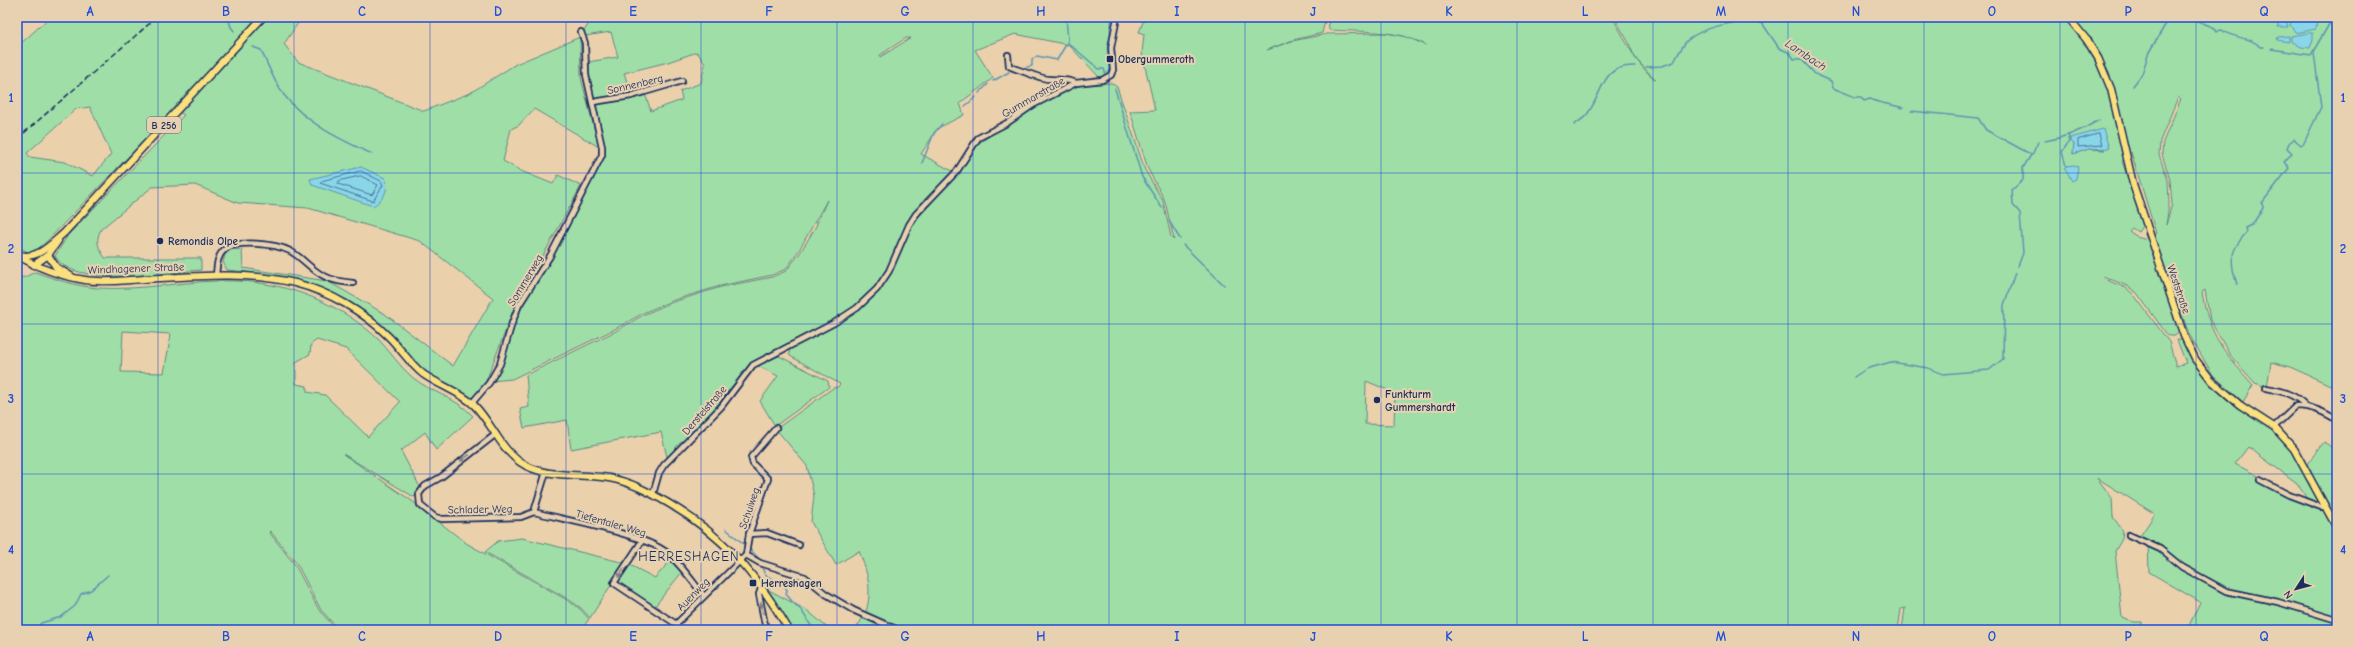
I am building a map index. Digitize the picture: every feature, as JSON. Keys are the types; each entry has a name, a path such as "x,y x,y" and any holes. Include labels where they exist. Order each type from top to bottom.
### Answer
{"main road":[{"name":"B 256","path":"34,265 48,255 64,233 263,17"},
{"name":"Weststraße","path":"2068,17 2090,45 2111,88 2133,184 2184,336 2195,359 2224,392 2274,427 2294,449 2337,528"},
{"name":"B 256","path":"34,265 43,251 64,233"},
{"name":"B 256","path":"17,254 27,257 43,251"},
{"name":"B 256","path":"17,254 34,265"},
{"path":"48,255 56,267 76,278"},
{"name":"Windhagener Straße","path":"34,265 59,275 105,281 216,275 279,280 298,284 335,299 352,308 381,330 423,374 458,392 472,404 507,450 522,464 546,472 613,478 653,494 697,520 740,561 763,587 789,630"}],"street":[{"name":"Gummarstraße","path":"978,138 1007,123 1033,105 1076,83 1102,80 1111,75 1113,70 1111,48 1117,17"},
{"path":"581,32 586,43 586,75 593,102"},
{"path":"1008,55 1007,61 1013,69 1035,74 1046,79 1072,81 1076,83"},
{"name":"Sonnenberg","path":"593,102 631,96 682,81"},
{"name":"Sommerweg","path":"472,404 489,383 500,364 512,322 519,305 550,256 577,200 598,166 602,147 593,102"},
{"name":"Derstelstraße","path":"653,494 659,473 664,465 721,407 753,365 845,317 876,289 889,270 909,225 916,214 957,171 978,138"},
{"path":"216,275 218,260 224,250 234,245 257,244 276,246 290,251 324,276 337,282 353,283"},
{"path":"2266,388 2284,392 2300,400 2306,406"},
{"path":"2274,427 2296,406 2306,406 2321,411 2337,420"},
{"name":"Schulweg","path":"746,555 749,534 768,479 753,464 751,457 776,428"},
{"name":"Schlader Weg","path":"496,434 441,477 425,486 419,494 420,505 435,517 442,519 521,517 534,512"},
{"path":"534,512 546,472"},
{"path":"2260,480 2289,495 2321,507 2325,506"},
{"name":"Tiefentaler Weg","path":"534,512 642,540 659,547 672,557 704,596"},
{"path":"749,534 767,533 799,545"},
{"path":"2129,535 2160,549 2182,567 2226,591 2278,602 2337,620"},
{"path":"642,540 614,583 676,624 680,630"},
{"path":"740,561 746,555 760,562 804,577 826,594 853,610 898,630"},
{"name":"Auenweg","path":"676,624 740,561"},
{"path":"763,587 759,594 766,630"}],"green space":[{"path":"50,17 302,17 284,44 298,62 424,111 470,93 516,64 580,37 581,78 599,147 534,109 519,125 511,129 503,161 521,171 553,184 558,175 581,186 514,309 486,381 472,399 422,369 389,333 371,318 352,306 333,296 293,281 272,276 227,270 223,262 225,255 231,249 242,250 243,268 327,281 385,314 453,366 493,298 420,241 308,208 238,203 195,185 152,187 101,229 98,237 98,244 105,258 201,258 201,270 122,276 80,272 65,266 55,256 68,235 184,115 174,109 46,242 34,252 29,253 17,246 17,47","holes":["90,107 111,154 93,176 65,162 30,157 27,153 76,109"]},
{"path":"593,17 1114,17 1109,49 1111,69 1107,75 1100,78 1069,45 1015,34 975,50 993,78 960,103 964,115 938,128 921,154 954,172 908,224 885,274 856,306 833,321 751,363 696,431 667,457 661,432 571,449 567,420 524,428 520,409 529,407 526,375 616,331 645,314 673,302 721,287 772,277 786,271 800,253 815,228 827,200 798,252 786,269 772,275 720,286 674,300 645,312 615,329 512,379 491,381 516,315 552,256 578,201 597,172 605,150 596,104 645,94 651,111 682,100 680,91 701,83 705,64 697,52 668,62 624,73 631,93 594,100 588,74 588,62 618,57 611,32 585,36 584,31","holes":["906,38 911,38 880,57 880,55"]},
{"path":"1145,17 1326,17 1322,33 1293,40 1267,50 1292,41 1327,34 1385,33 1329,30 1328,17 1612,17 1634,55 1628,41 1614,17 2027,17 2030,19 2032,17 2337,17 2337,388 2290,367 2271,362 2267,387 2255,383 2230,355 2210,320 2205,290 2202,292 2205,307 2209,320 2219,343 2253,385 2243,402 2213,375 2189,334 2180,309 2173,311 2179,332 2175,336 2168,336 2137,293 2127,286 2103,276 2102,278 2126,288 2134,295 2169,342 2176,366 2186,363 2177,340 2183,340 2193,359 2211,385 2235,406 2272,429 2294,455 2321,505 2309,502 2297,483 2248,447 2235,464 2260,477 2258,480 2292,498 2324,511 2337,534 2337,618 2226,590 2182,566 2163,548 2138,539 2155,514 2097,478 2112,498 2113,517 2123,531 2122,539 2115,551 2122,617 2133,622 2142,622 2142,630 1902,630 1905,608 1901,609 1898,630 900,630 865,615 869,598 869,590 865,567 859,551 836,565 811,522 814,496 807,466 776,429 833,388 838,387 840,384 790,356 789,350 857,311 880,289 892,271 910,227 955,176 976,145 1034,107 1075,86 1111,83 1117,87 1145,170 1163,201 1171,237 1174,240 1165,201 1148,169 1130,111 1155,110 1142,53 1144,34 1139,32","holes":["1638,61 1656,80 1642,66","2178,97 2181,99 2163,142 2162,154 2170,180 2172,204 2166,225 2169,204 2168,180 2159,155 2160,141","2068,139 2105,150 2089,149 2073,154 2074,144","2131,152 2156,233 2148,239 2136,236 2129,231 2132,228 2138,232 2143,225 2122,161","1366,381 1395,393 1394,425 1365,424"]},
{"path":"35,272 81,286 97,288 132,288 220,281 257,283 295,291 348,315 378,339 412,377 466,409 473,416 436,450 425,432 401,451 421,489 414,497 343,454 412,501 466,543 567,600 580,609 589,619 581,630 339,630 321,610 297,564 270,531 269,532 295,565 319,610 337,630 17,630 17,278 25,277","holes":["123,331 171,334 164,373 121,372","317,340 346,349 400,402 368,437 325,395 307,392 307,386 296,384 296,362 310,354 311,344"]},
{"path":"779,356 828,381 829,387 775,426 760,401 778,376 756,365"},
{"path":"2324,442 2337,451 2337,524 2307,464"},
{"path":"522,538 625,563 590,618 581,608 568,599 485,552 498,541"},
{"path":"2148,543 2181,568 2225,592 2278,602 2337,622 2337,630 2187,630 2200,602 2149,572"},
{"path":"671,560 682,572 655,606 617,583 628,564 655,578"},
{"path":"767,589 808,611 830,630 793,630"},
{"path":"864,616 896,630 855,630"}],"water":[{"path":"2296,17 2317,17 2316,29 2296,33 2290,25 2292,20"},
{"path":"2286,20 2288,27 2278,27 2278,22"},
{"path":"2313,33 2313,40 2310,48 2301,47 2291,41 2291,36"},
{"path":"2289,36 2289,42 2277,40 2278,37"},
{"path":"2103,129 2109,148 2089,149 2073,154 2074,144 2067,139"},
{"path":"2074,165 2078,167 2076,179 2072,181 2064,168 2066,166"},
{"path":"361,167 385,178 387,186 385,194 380,201 373,206 312,185 310,179"}],"waterway":[{"path":"228,17 234,31"},
{"path":"1027,67 1032,66 1032,60 1037,56 1057,60 1068,41 1066,17"},
{"name":"Lambach","path":"2133,86 2142,74 2149,52 2170,17"},
{"name":"Lambach","path":"2188,17 2215,28 2217,31 2222,30 2231,35 2252,41 2260,47 2264,47"},
{"name":"Lambach","path":"2271,49 2311,55 2331,21 2336,17"},
{"name":"Lambach","path":"1646,67 1662,66 1674,62 1685,43 1700,32 1710,28 1733,23 1762,23 1779,48 1790,53 1794,59 1801,59 1815,74 1831,81 1833,88 1855,97 1861,97 1864,101 1870,99 1903,108"},
{"path":"1068,43 1099,69 1104,69 1106,75"},
{"path":"253,47 261,50 280,90 302,114 335,136 372,154"},
{"path":"2237,284 2232,262 2234,250 2241,238 2247,232 2246,228 2252,225 2263,208 2262,203 2289,168 2284,162 2292,153 2287,148 2289,143 2294,139 2301,145 2304,143 2321,107 2314,53"},
{"name":"Lambach","path":"1574,125 1588,113 1609,75 1624,67 1635,66"},
{"path":"993,81 1009,72"},
{"path":"979,93 988,84"},
{"path":"1115,89 1142,177 1162,208"},
{"path":"965,106 976,97"},
{"name":"Lambach","path":"1911,111 1978,118 1986,130 2032,155 2038,142"},
{"name":"Lambach","path":"2045,141 2073,133 2099,120"},
{"path":"922,163 934,133 942,124"},
{"path":"2066,166 2062,152 2070,140 2068,135"},
{"path":"2018,266 2023,253 2020,213 2013,205 2012,190 2023,180 2023,168 2031,155"},
{"path":"1169,221 1180,239"},
{"path":"1183,245 1224,285"},
{"path":"1854,377 1866,369 1891,362 1928,368 1943,374 1989,370 2003,359 2004,305 2015,273"},
{"path":"726,529 745,545"},
{"path":"750,549 759,559"},
{"path":"761,565 765,575 784,585 787,590 786,594 802,611 810,625 815,630"},
{"path":"35,630 41,623 61,617 75,606 81,594 91,590 108,575"}],"railway":[{"path":"17,139 157,17"}],"place":[{"name":"Obergummeroth","path":"1110,59"},
{"name":"Remondis Olpe","path":"160,241"},
{"name":"Funkturm Gummershardt","path":"1377,400"},
{"name":"Herreshagen","path":"753,583"}],"district":[{"name":"HERRESHAGEN","path":"689,556"}]}
